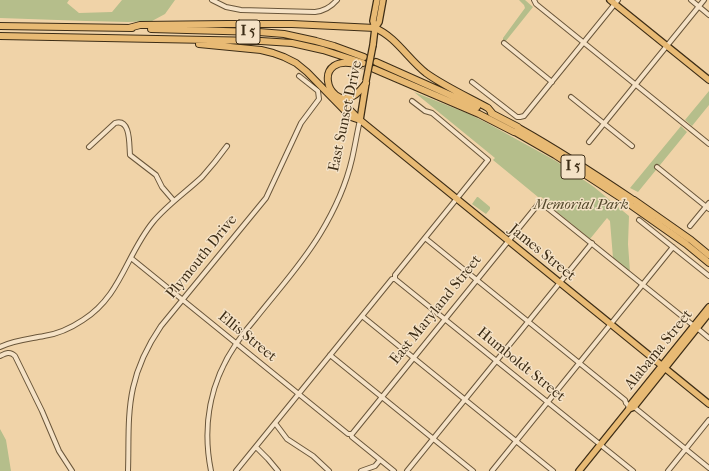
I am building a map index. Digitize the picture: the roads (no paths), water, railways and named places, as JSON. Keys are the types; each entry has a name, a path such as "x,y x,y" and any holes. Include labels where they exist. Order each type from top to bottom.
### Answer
{"highway":[{"path":"129,28 140,25 235,24 292,24 375,28 382,31 390,38 426,73 488,108 493,114"},
{"name":"I 5","path":"0,26 129,28 284,34 334,46 363,62"},
{"name":"I 5","path":"0,36 261,41 292,43 323,50 363,62"},
{"path":"182,40 273,52 301,67 351,117 360,120"},
{"path":"360,120 334,94 328,85 328,75 330,70 339,63 363,62"},
{"name":"I 5","path":"376,62 493,114 517,130"},
{"name":"I 5","path":"374,69 517,130 571,158 632,202 709,263"},
{"path":"334,94 343,98 352,96 358,92 366,82"},
{"name":"I 5","path":"632,202 685,236 709,255"}],"main road":[{"name":"East Sunset Drive","path":"375,28 373,21 377,0"},
{"name":"East Sunset Drive","path":"360,120 375,28 379,22 383,0"},
{"path":"615,1 709,80"},
{"name":"James Street","path":"360,120 709,404"},
{"name":"Alabama Street","path":"579,471 631,408 630,404 663,367 701,320 702,316 709,307"},
{"name":"Alabama Street","path":"695,327 709,314"}],"street":[{"path":"212,0 226,7 241,10 315,12 327,9 337,0"},
{"path":"534,0 536,4 709,144"},
{"path":"691,0 709,15"},
{"path":"589,142 704,0"},
{"path":"472,82 517,116 520,117 526,114 584,43 615,1"},
{"path":"504,43 552,82"},
{"name":"Plymouth Drive","path":"128,471 131,405 133,387 138,370 146,352 161,326 266,198 301,123 319,99 318,91 299,76"},
{"path":"571,97 632,146"},
{"path":"236,471 394,278 488,160 432,113 425,111 412,101"},
{"name":"East Sunset Drive","path":"211,471 207,438 210,405 219,374 236,343 301,263 324,228 338,199 352,160 360,120"},
{"path":"90,147 115,123 122,123 126,126 129,137 130,155 156,175 162,187 174,201"},
{"path":"0,347 17,341 62,332 85,320 99,309 111,295 150,225 201,177 227,146"},
{"path":"658,167 708,206 690,226"},
{"name":"East Maryland Street","path":"350,435 540,202 592,243"},
{"path":"639,220 709,276"},
{"path":"425,238 625,400 631,408 709,468"},
{"path":"407,471 592,243 709,338"},
{"path":"492,471 673,247"},
{"name":"Ellis Street","path":"131,258 394,471"},
{"name":"Humboldt Street","path":"394,278 633,471"},
{"path":"362,316 553,471"},
{"path":"0,356 9,352 15,356 59,450 72,471"},
{"path":"330,355 473,471"},
{"path":"668,471 709,420"},
{"path":"276,423 287,439 313,456 329,471"},
{"path":"256,447 278,471"},
{"path":"361,471 374,466 380,460"}],"tunnel":[{"path":"362,67 373,68"}],"park label":[{"name":"Memorial Park","path":"581,205"}]}
